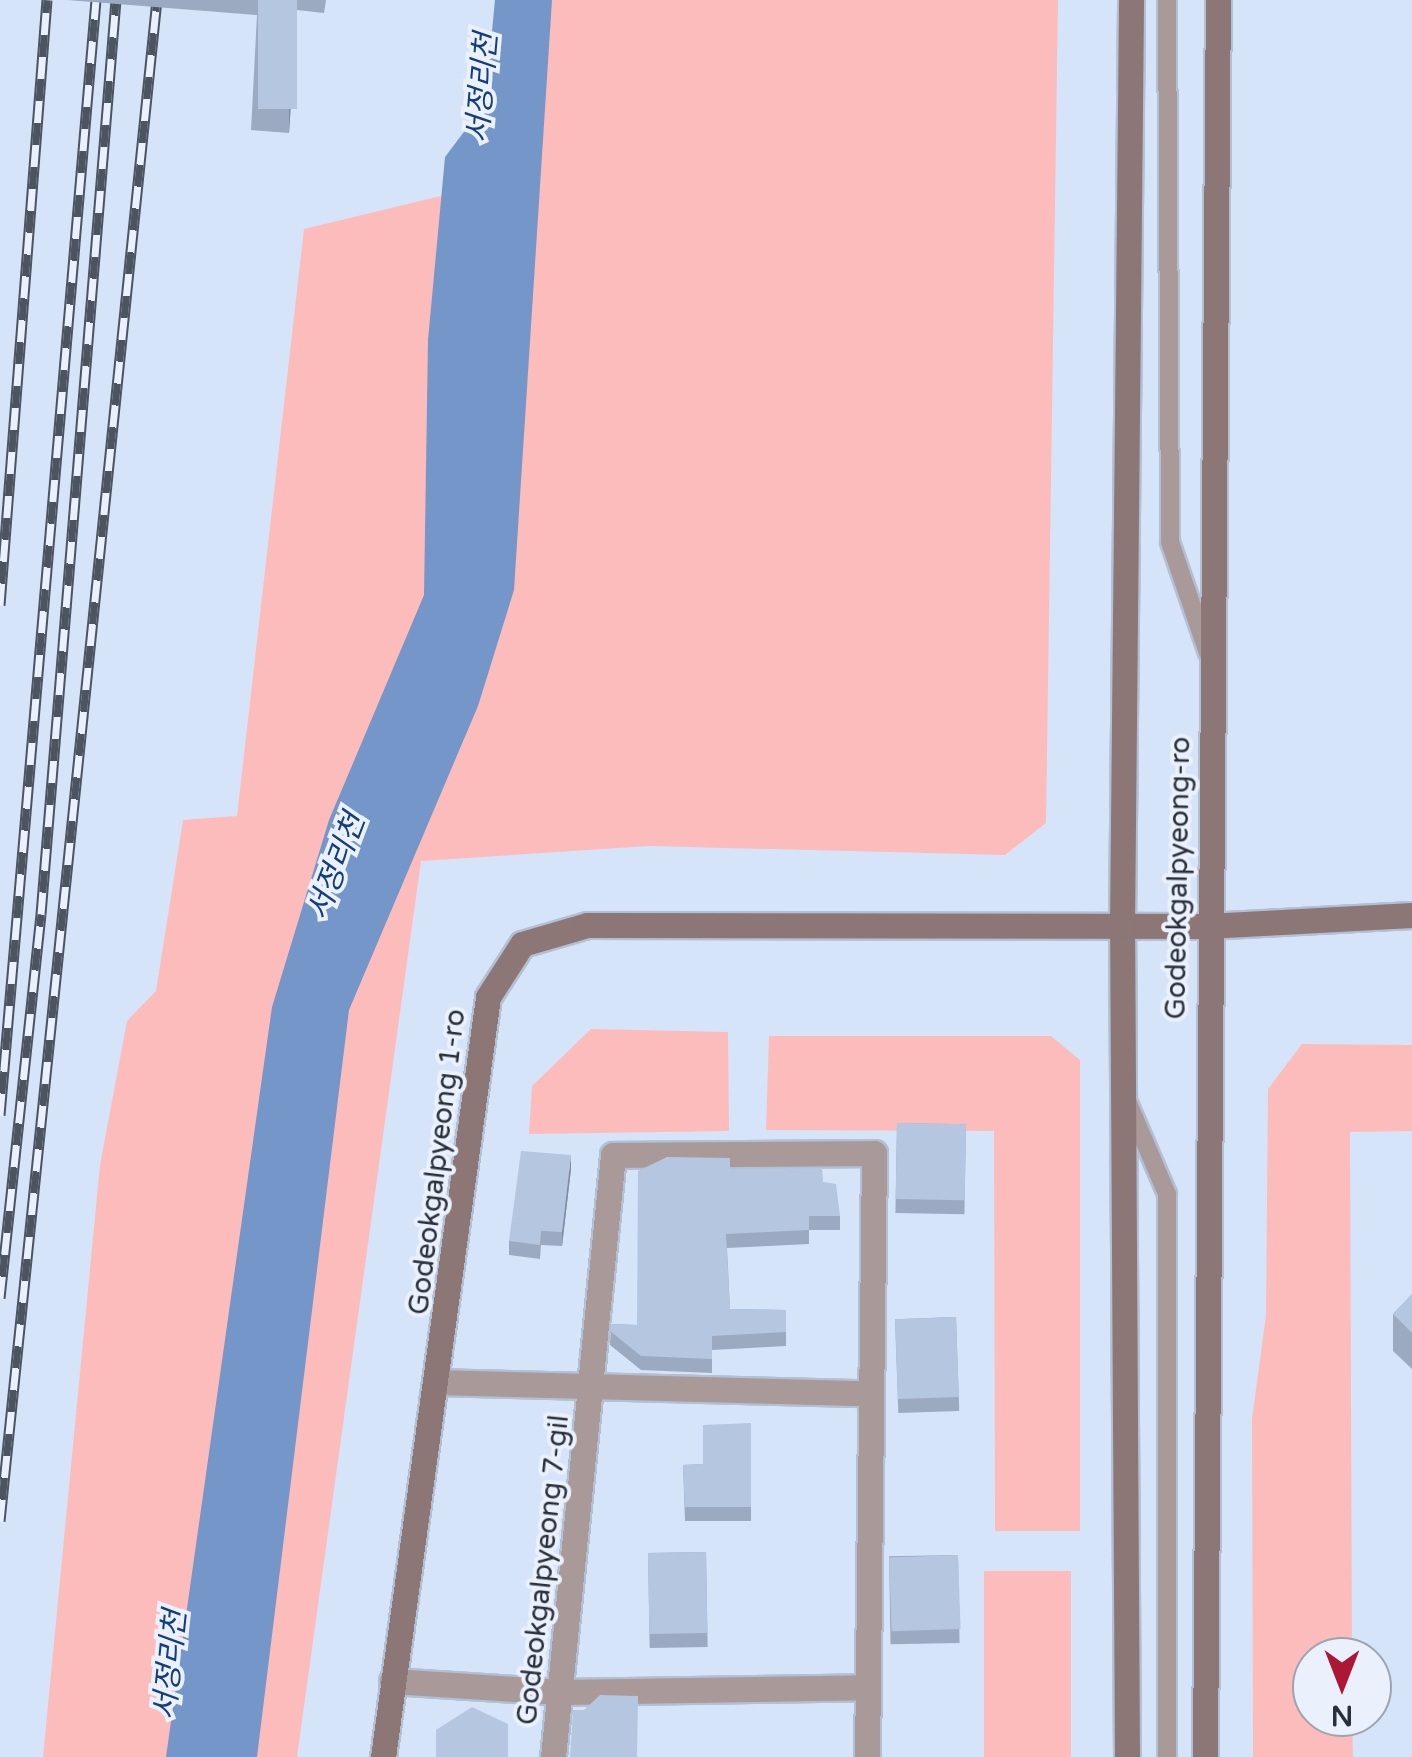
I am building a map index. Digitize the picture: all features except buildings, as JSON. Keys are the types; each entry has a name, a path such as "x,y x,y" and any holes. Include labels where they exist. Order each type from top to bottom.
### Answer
{"street":[{"name":"Godeokgalpyeong-ro","path":"1127,1757 1122,926 1131,0"},
{"name":"Godeokgalpyeong-ro","path":"1205,1757 1207,926 1218,0"},
{"path":"1348,924 1412,916"},
{"name":"Godeokgalpyeong 1-ro","path":"382,1757 438,1382 488,997 522,944 587,925 1348,924"},
{"path":"1348,924 1412,934"},
{"name":"Godeokgalpyeong 7-gil","path":"553,1757 614,1154 874,1153 867,1757"},
{"name":"Godeokgalpyeong 7-gil","path":"438,1382 593,1390 870,1393"},
{"path":"392,1681 562,1692 867,1687"}],"lane":[{"path":"1167,0 1170,542 1211,663"},
{"path":"1124,1093 1167,1194 1167,1757"}],"shaded area":[{"path":"520,0 1058,0 1046,823 1005,855 649,846 421,861 297,1757 43,1757 100,1165 127,1021 156,991 183,820 237,816 304,229 511,179"},
{"path":"591,1029 728,1032 729,1131 529,1134 532,1086"},
{"path":"769,1036 1051,1036 1080,1060 1080,1531 995,1531 994,1131 766,1130"},
{"path":"1302,1044 1412,1045 1412,1131 1350,1132 1352,1637 1292,1637 1292,1737 1352,1737 1353,1757 1253,1757 1252,1419 1266,1315 1268,1089"},
{"path":"984,1571 1071,1571 1071,1757 984,1757"}],"water":[{"name":"서정리천","path":"495,0 552,0 514,590 478,706 349,1010 257,1757 166,1757 272,1007 329,820 424,595 428,340 445,157 485,104"}],"railway":[{"path":"0,605 47,0"},
{"path":"0,1115 96,0"},
{"path":"0,1298 41,914 116,0"},
{"path":"0,1521 157,0"}]}
